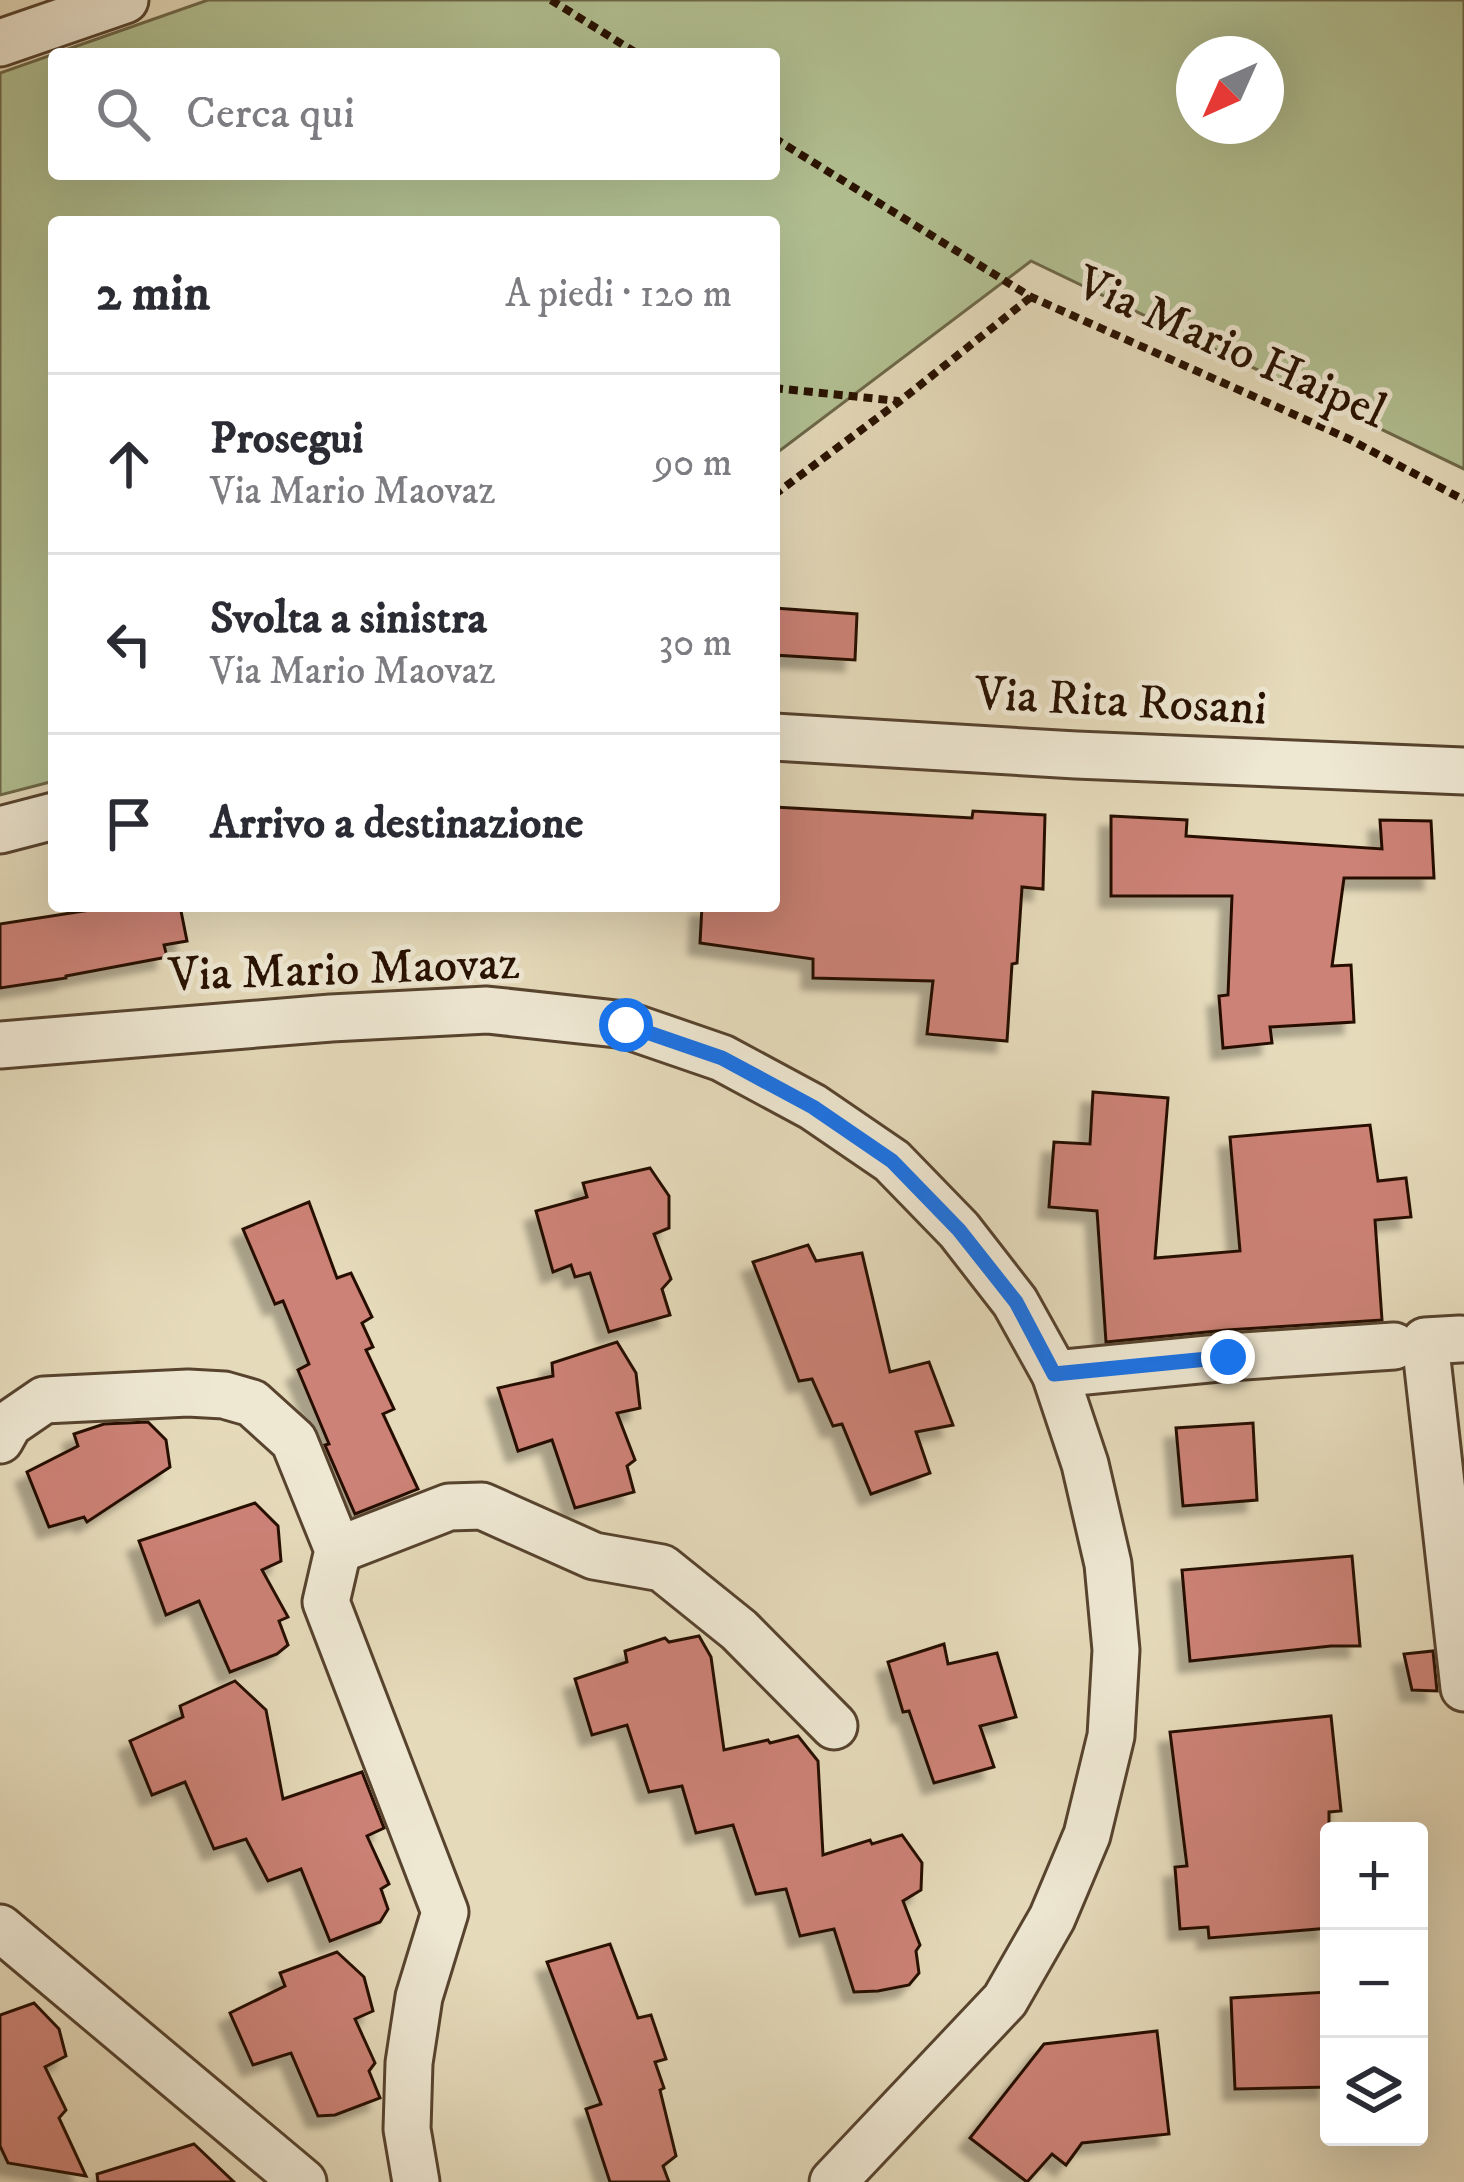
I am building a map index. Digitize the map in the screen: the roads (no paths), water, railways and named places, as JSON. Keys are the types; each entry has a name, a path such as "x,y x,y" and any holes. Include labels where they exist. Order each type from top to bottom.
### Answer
{"street":[{"path":"0,43 124,0"},
{"name":"Via Rita Rosani","path":"780,737 1464,771"},
{"path":"0,830 48,818"},
{"name":"Via Mario Maovaz","path":"0,1045 488,1010 626,1025 722,1058 813,1107 892,1161 959,1230 1016,1302 1054,1374 1085,1464 1108,1564 1116,1650 1111,1736 1087,1835 1052,1918 1004,2000 833,2182"},
{"path":"1460,1339 1425,1341 1464,1688"},
{"path":"1054,1374 1394,1346"},
{"path":"13,1425 44,1400 224,1395 252,1403 294,1441 338,1550 326,1602 445,1912 419,1997 409,2063 407,2129 416,2182"},
{"path":"338,1550 449,1507 482,1506 594,1556 662,1568 739,1630 834,1726"},
{"path":"0,1928 303,2182"}]}
